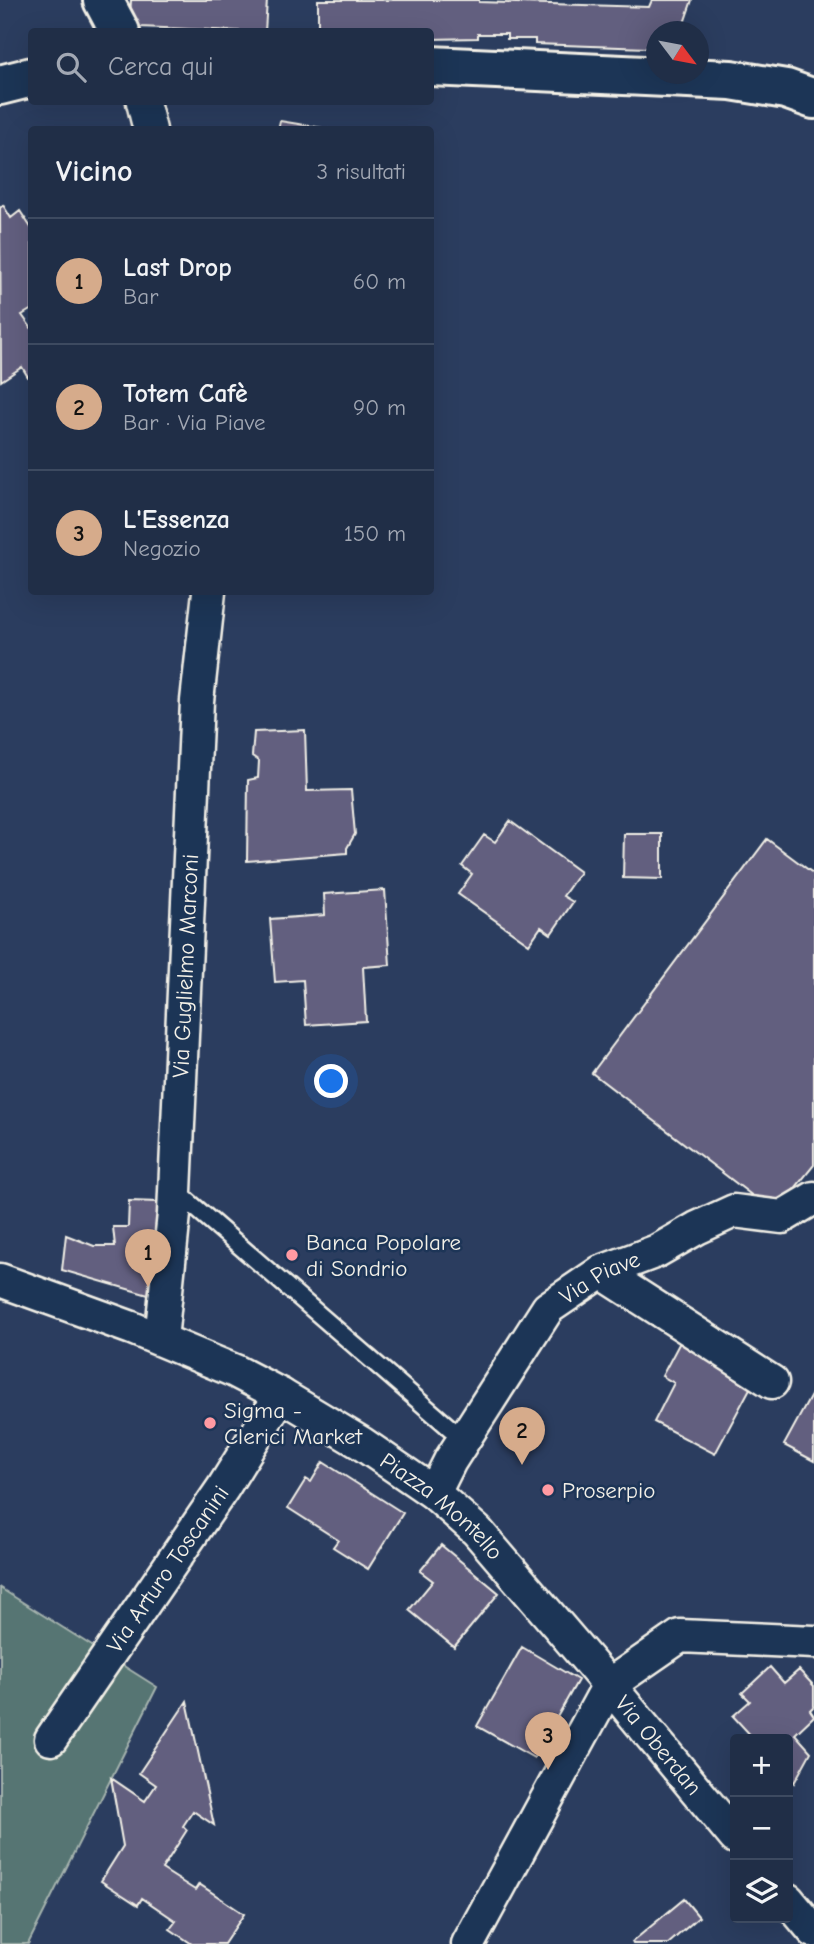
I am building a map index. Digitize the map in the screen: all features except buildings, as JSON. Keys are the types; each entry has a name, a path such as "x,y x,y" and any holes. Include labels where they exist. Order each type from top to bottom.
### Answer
{"street":[{"path":"103,0 118,28"},
{"path":"434,66 732,80 786,89 814,99"},
{"path":"0,85 28,78"},
{"path":"145,105 149,126"},
{"name":"Via Guglielmo Marconi","path":"161,1339 174,1214 197,701 209,595"},
{"name":"Via Piave","path":"435,1493 450,1461 548,1308 601,1272 657,1251 734,1211 782,1217 814,1198"},
{"path":"601,1272 772,1382"},
{"name":"Piazza Montello","path":"0,1280 161,1339 235,1371 361,1443 435,1493 477,1531 609,1685"},
{"name":"Via Arturo Toscanini","path":"51,1739 223,1488 281,1395"},
{"path":"468,1944 609,1685 680,1636 814,1642"},
{"name":"Via Oberdan","path":"609,1685 730,1830"},
{"path":"793,1906 814,1931"}],"lane":[{"path":"175,1190 464,1440"}],"green space":[{"path":"0,1588 157,1687 28,1944 0,1944"}],"place":[{"name":"Banca Popolare di Sondrio","path":"292,1255"},
{"name":"Last Drop","path":"148,1287"},
{"name":"Sigma - Clerici Market","path":"210,1423"},
{"name":"Totem Cafè","path":"522,1465"},
{"name":"Proserpio","path":"548,1490"},
{"name":"L'Essenza","path":"548,1770"}]}
